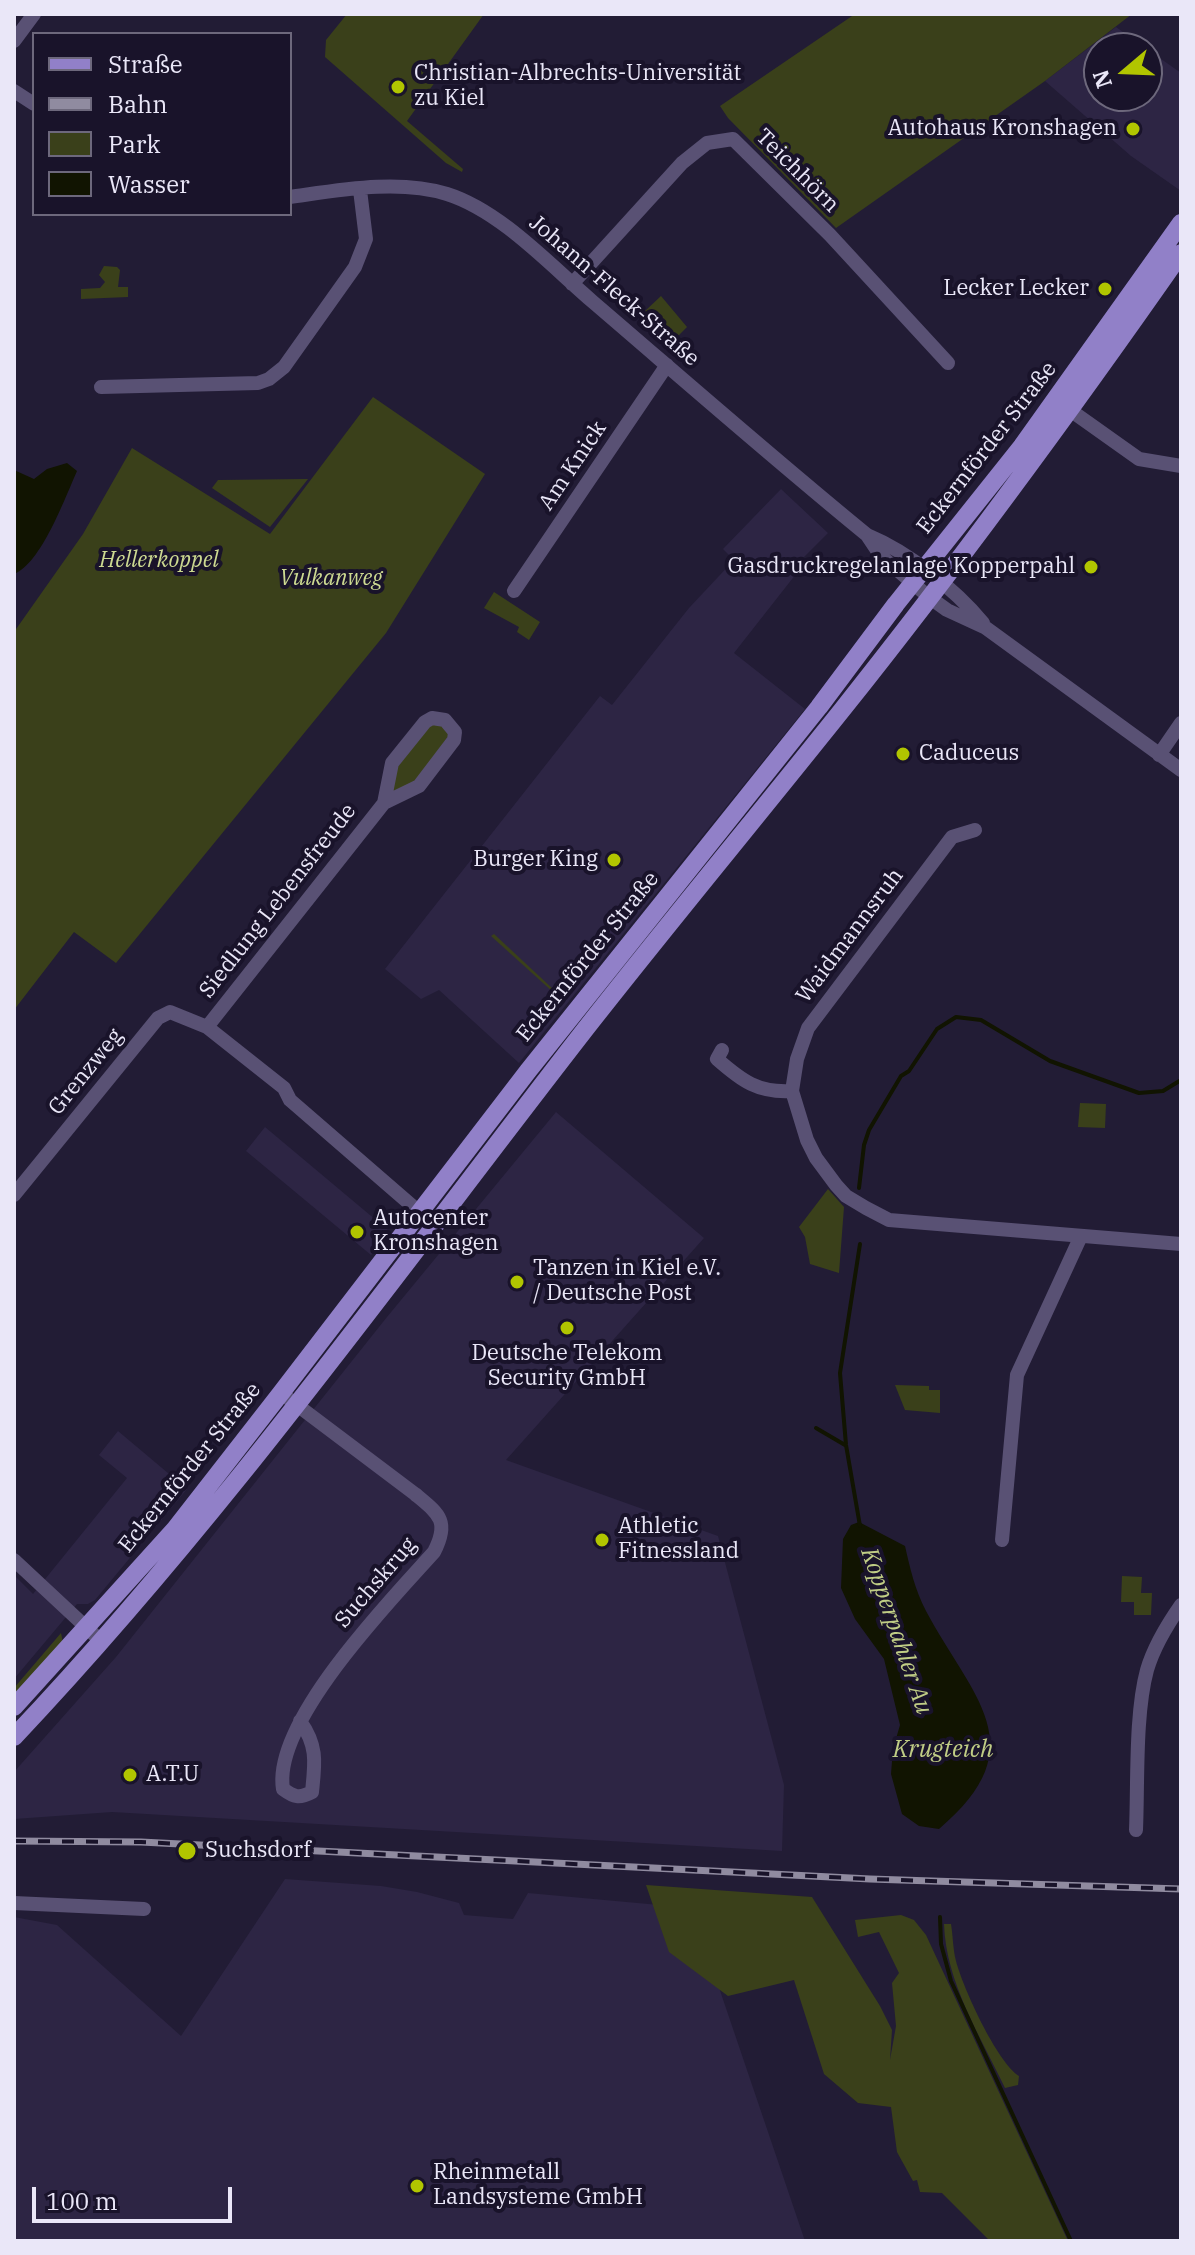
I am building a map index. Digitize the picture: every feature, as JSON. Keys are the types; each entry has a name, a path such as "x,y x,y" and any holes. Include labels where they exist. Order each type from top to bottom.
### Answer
{"main road":[{"name":"Eckernförder Straße","path":"14,1737 102,1642 187,1541 420,1212 844,708 934,590 1063,405 1181,223"},
{"name":"Eckernförder Straße","path":"14,1707 175,1529 435,1225 586,1013 917,577 1063,405 1181,253"}],"street":[{"path":"14,41 34,14"},
{"path":"14,91 32,103"},
{"name":"Teichhörn","path":"572,284 682,163 707,143 733,139 830,235 948,363"},
{"name":"Johann-Fleck-Straße","path":"292,197 404,187 448,194 495,219 867,535 881,556 934,590 947,610 986,628 1181,770"},
{"path":"101,387 258,383 269,379 284,367 355,267 366,239 360,190"},
{"name":"Am Knick","path":"514,591 667,365"},
{"path":"1063,405 1139,459 1181,466"},
{"name":"Siedlung Lebensfreude","path":"207,1027 384,803 419,786 450,747 455,732 445,720 432,718 425,722 392,763 384,803"},
{"path":"1159,755 1181,723"},
{"name":"Waidmannsruh","path":"975,830 952,837 808,1028 797,1059 792,1091 807,1140 827,1175 846,1196 889,1220 1081,1236"},
{"name":"Grenzweg","path":"14,1195 161,1016 173,1012 207,1027"},
{"path":"207,1027 284,1088 290,1100 435,1225"},
{"path":"722,1050 717,1059 735,1075 769,1092 792,1091"},
{"path":"1002,1540 1017,1375 1081,1236 1181,1244"},
{"name":"Suchskrug","path":"288,1399 415,1494 435,1511 443,1526 434,1552 340,1659 300,1721 281,1780 283,1789 294,1797 312,1792 315,1761 311,1736 300,1721"},
{"path":"14,1560 102,1642"},
{"path":"1136,1830 1140,1726 1147,1672 1157,1644 1181,1605"},
{"path":"14,1903 144,1909"}],"shaded area":[{"path":"1083,52 1083,112 1163,112 1163,60 1181,73 1181,191 1131,156 1045,81"},
{"path":"781,489 828,533 795,566 796,574 734,653 805,709 519,1063 439,990 421,999 385,969 600,696 612,705 689,608 734,560 723,549"},
{"path":"556,1112 704,1238 506,1460 718,1536 784,1785 782,1851 112,1812 14,1819 14,1772 116,1657 387,1317"},
{"path":"265,1127 389,1231 371,1255 246,1151"},
{"path":"118,1431 187,1489 95,1600 77,1604 14,1679 14,1575 33,1594 127,1478 99,1455"},
{"path":"285,1879 381,1886 417,1892 459,1903 464,1915 513,1919 528,1893 692,1908 805,2241 14,2241 14,1917 57,1925 181,2036"}],"green space":[{"name":"Christian-Albrechts-Universität zu Kiel","path":"347,14 484,14 407,121 463,169 462,172 446,163 325,57 326,40"},
{"path":"855,14 1132,14 1109,32 1083,32 1083,52 836,228 728,118 720,106"},
{"path":"104,266 120,270 118,287 128,287 128,297 81,299 81,289 100,288 105,282 99,275"},
{"path":"661,296 687,327 677,337 645,311"},
{"name":"Vulkanweg","path":"373,397 485,474 386,633 116,963 74,932 14,1010 14,632 83,534 132,448 270,534"},
{"path":"308,479 270,527 212,488 218,480"},
{"path":"494,592 540,622 529,640 517,632 519,627 484,608"},
{"path":"439,722 450,734 412,786 391,793 393,773 430,724"},
{"path":"494,934 553,989 571,989 564,1002 491,936"},
{"path":"1080,1103 1106,1104 1105,1128 1078,1127"},
{"path":"828,1189 844,1207 839,1273 810,1264 805,1237 799,1227"},
{"path":"895,1385 929,1386 929,1390 940,1390 940,1413 905,1410"},
{"path":"1122,1576 1142,1577 1141,1593 1152,1593 1151,1615 1134,1615 1134,1602 1121,1602"},
{"path":"61,1633 63,1643 14,1694 14,1688"},
{"path":"646,1885 812,1897 892,2030 890,2060 896,2026 892,1983 899,1973 879,1932 858,1937 855,1920 901,1915 914,1920 926,1935 1068,2241 990,2241 942,2193 920,2192 917,2180 913,2181 897,2152 891,2107 858,2103 824,2074 794,1980 728,1996 669,1952"},
{"path":"944,1924 951,1924 956,1961 973,2006 991,2041 1019,2076 1018,2085 1005,2088 966,2008 951,1967"}],"water":[{"path":"67,463 77,471 59,513 34,557 14,574 14,470 34,479 47,469"},
{"name":"Krugteich","path":"859,1522 905,1546 922,1603 976,1695 986,1721 990,1746 985,1772 969,1799 939,1829 919,1826 902,1814 891,1774 893,1749 900,1725 884,1659 855,1619 841,1588 843,1539 851,1525"}],"waterway":[{"name":"Kopperpahler Au","path":"859,1188 869,1130 901,1076 909,1071 937,1029 956,1017 981,1020 1050,1061 1139,1093 1163,1091 1181,1080"},
{"name":"Kopperpahler Au","path":"860,1244 840,1373 846,1445 860,1526"},
{"path":"816,1428 845,1445"},
{"name":"Kopperpahler Au","path":"940,1917 941,1944 951,1981 1071,2241"}],"railway":[{"path":"14,1841 141,1842 870,1879 1181,1889"}],"place":[{"name":"Christian-Albrechts-Universität zu Kiel","path":"398,87"},
{"name":"Autohaus Kronshagen","path":"1133,129"},
{"name":"Lecker Lecker","path":"1105,289"},
{"name":"Gasdruckregelanlage Kopperpahl","path":"1091,567"},
{"name":"Caduceus","path":"903,754"},
{"name":"Burger King","path":"614,860"},
{"name":"Autocenter Kronshagen","path":"357,1232"},
{"name":"Tanzen in Kiel e.V. / Deutsche Post","path":"517,1282"},
{"name":"Deutsche Telekom Security GmbH","path":"567,1328"},
{"name":"Athletic Fitnessland","path":"602,1540"},
{"name":"A.T.U","path":"130,1775"},
{"name":"Suchsdorf","path":"187,1851"},
{"name":"Rheinmetall Landsysteme GmbH","path":"417,2186"}],"park label":[{"name":"Hellerkoppel","path":"159,561"}]}
